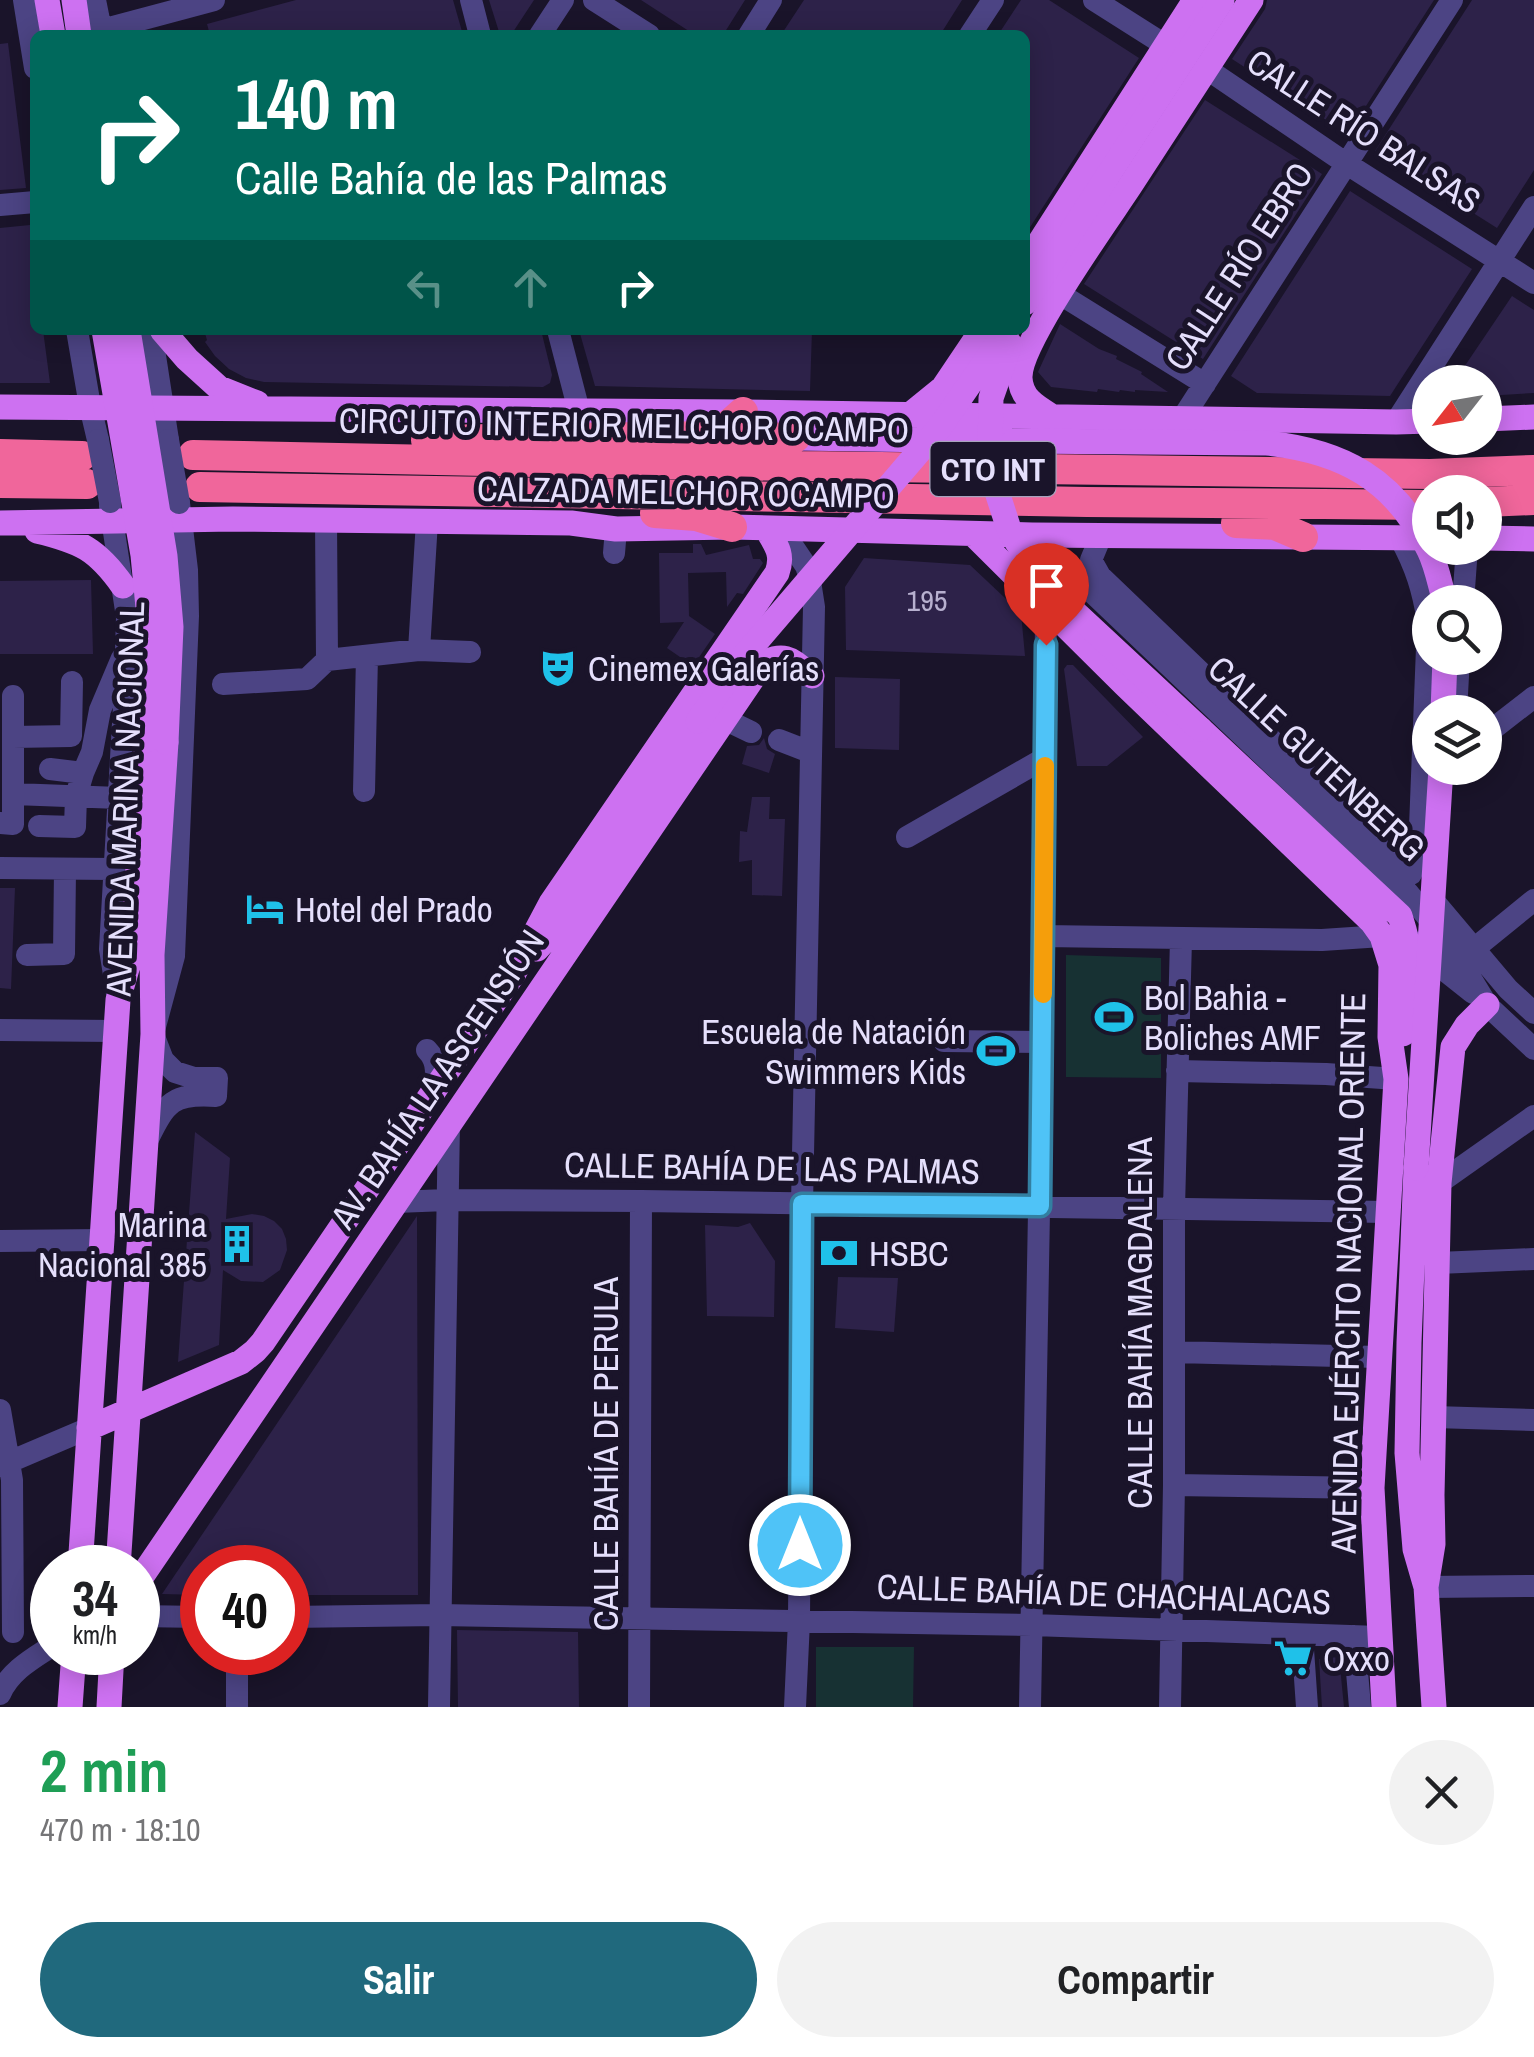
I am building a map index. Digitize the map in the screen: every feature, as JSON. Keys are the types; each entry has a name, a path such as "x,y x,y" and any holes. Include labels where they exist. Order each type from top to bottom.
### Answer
{"highway":[{"path":"716,436 751,412"},
{"path":"280,457 314,442 796,438"},
{"name":"CIRCUITO INTERIOR MELCHOR OCAMPO","path":"180,448 280,457 1412,486"},
{"path":"1494,475 1514,454 1534,451"},
{"name":"CTO INT","path":"0,454 101,474"},
{"path":"280,488 386,459"},
{"name":"CIRCUITO INTERIOR MELCHOR OCAMPO","path":"1502,481 1534,470"},
{"name":"CTO INT","path":"0,484 101,474"},
{"name":"CIRCUITO INTERIOR MELCHOR OCAMPO","path":"182,503 280,488 1412,505"},
{"path":"580,493 638,511 696,516 732,527"},
{"name":"CIRCUITO INTERIOR MELCHOR OCAMPO","path":"1502,493 1534,500"},
{"path":"1086,502 1132,520 1274,524 1303,538"}],"main road":[{"path":"47,0 52,30"},
{"path":"74,0 92,30"},
{"path":"1030,259 1195,0"},
{"path":"1030,295 1222,0"},
{"path":"1053,417 1028,399 1021,387 1020,373 1028,348 1251,0"},
{"path":"1030,267 1063,288"},
{"name":"AVENIDA MARINA NACIONAL","path":"105,335 143,555 156,741 152,1034 119,1545"},
{"name":"AVENIDA MARINA NACIONAL","path":"81,1545 118,1000 132,951 170,627 165,556 129,335"},
{"path":"910,414 943,388 979,335"},
{"path":"514,973 565,919 711,720 744,656 940,428 1005,335"},
{"path":"1013,335 991,398 990,451 996,489 1009,530 1057,596 1400,916 1412,961 1396,1079"},
{"path":"158,342 187,360 219,388 272,408"},
{"path":"90,406 101,474 182,503"},
{"name":"CTO INT","path":"0,407 1412,422"},
{"path":"751,412 796,438 1267,442 1299,446 1331,455 1370,476 1405,510 1430,552 1440,585"},
{"path":"1502,418 1534,417"},
{"name":"CALZADA MELCHOR OCAMPO","path":"2,523 101,474 182,503 326,520 571,523 615,541 732,527 1032,535 1412,538"},
{"path":"2,523 80,542 107,564 123,586"},
{"name":"AV. BAHÍA LA ASCENSIÓN","path":"89,1428 241,1362 263,1342 514,973 586,833 777,573 781,551 773,528"},
{"path":"974,534 1382,936"},
{"path":"1502,538 1534,538"},
{"name":"AV. BAHÍA LA ASCENSIÓN","path":"160,1550 449,1123 711,720 764,663 776,656 786,657 812,676"},
{"path":"1434,1707 1426,1587 1415,1550 1408,1452 1408,1344 1439,785"},
{"name":"AVENIDA EJÉRCITO NACIONAL ORIENTE","path":"1382,936 1391,965 1390,1037 1396,1079 1378,1357 1367,1637 1384,1707"},
{"path":"1426,1587 1433,1544 1439,1183 1453,1047 1487,1005"},
{"path":"263,1342 288,1361"},
{"path":"70,1707 72,1675"},
{"path":"109,1707 111,1675"}],"street":[{"path":"24,0 30,37"},
{"path":"94,30 96,0"},
{"path":"105,30 214,0"},
{"path":"471,0 479,30"},
{"path":"543,30 563,0"},
{"path":"594,0 641,30"},
{"path":"752,30 771,0"},
{"path":"973,30 993,0"},
{"path":"1094,0 1166,45"},
{"name":"CALLE RÍO EBRO","path":"1182,419 1452,0"},
{"name":"CALLE RÍO BALSAS","path":"1207,69 1534,283"},
{"path":"0,205 30,202"},
{"path":"1396,422 1534,206"},
{"path":"1063,288 1205,384"},
{"path":"78,335 90,406"},
{"path":"559,335 579,411"},
{"path":"82,361 102,378 126,380 137,375 158,342"},
{"name":"AVENIDA MARINA NACIONAL","path":"152,1034 174,956 188,616 180,448 162,408 158,342"},
{"name":"AVENIDA MARINA NACIONAL","path":"101,474 123,586 127,647 110,950 118,1000"},
{"path":"326,520 327,660"},
{"path":"419,650 427,521"},
{"path":"773,528 806,566 814,607 795,1707"},
{"path":"814,607 826,578 867,532"},
{"name":"CALLE GUTENBERG","path":"1032,535 1412,874 1508,989 1534,1013"},
{"name":"CALLE GUTENBERG","path":"1100,536 1091,555 1094,569 1160,646 1408,893 1452,946 1487,1005 1534,1049"},
{"path":"1400,538 1423,590 1428,622 1419,853 1412,874"},
{"path":"1030,1707 1046,608"},
{"path":"1126,685 1160,646"},
{"path":"39,826 75,827 76,796 92,752 100,710 127,647"},
{"path":"223,684 307,680 327,660 419,650 470,652"},
{"path":"364,792 367,656"},
{"path":"13,737 71,736 72,682"},
{"path":"0,824 14,824 13,696"},
{"path":"1502,722 1534,697"},
{"path":"711,720 752,732"},
{"path":"779,740 810,752"},
{"path":"907,838 1045,758"},
{"path":"50,769 84,773"},
{"path":"1440,908 1451,785"},
{"path":"14,794 119,798"},
{"path":"0,868 114,870"},
{"path":"27,955 64,954 65,870"},
{"path":"1475,948 1534,900"},
{"path":"1400,916 1444,970 1487,1005"},
{"path":"1044,936 1322,940 1382,936"},
{"name":"CALLE BAHÍA MAGDALENA","path":"1170,1707 1174,1208 1181,939"},
{"path":"0,1030 116,1031"},
{"path":"146,1144 169,1104 194,1095 216,1096 217,1078 194,1078 175,1072 163,1060 152,1034"},
{"path":"944,1041 1042,1042"},
{"path":"426,1050 436,1072 431,1095"},
{"path":"1177,1071 1396,1079"},
{"path":"1439,1183 1534,1116"},
{"path":"438,1707 449,1123"},
{"name":"CALLE BAHÍA DE LAS PALMAS","path":"396,1202 641,1201 1387,1212"},
{"name":"CALLE BAHÍA DE PERULA","path":"639,1707 641,1201"},
{"path":"0,1241 102,1240"},
{"path":"1438,1263 1534,1260"},
{"path":"1175,1352 1378,1357"},
{"path":"0,1410 4,1464 12,1480 13,1632"},
{"path":"1434,1417 1534,1420"},
{"path":"4,1464 89,1428"},
{"path":"1174,1485 1372,1488"},
{"path":"1426,1587 1534,1586"},
{"name":"CALLE BAHÍA DE CHACHALACAS","path":"310,1617 439,1615 1032,1625 1367,1637"},
{"path":"1302,1635 1307,1707"},
{"path":"1360,1707 1367,1637"},
{"path":"0,1694 4,1684 30,1661"},
{"path":"237,1675 237,1707"}],"green space":[{"name":"Bol Bahia - Boliches AMF","path":"1066,955 1161,958 1161,1078 1066,1077"},
{"path":"816,1647 914,1647 913,1707 816,1707"}],"building":[{"path":"296,0 453,0 462,30 209,30 207,24"},
{"path":"489,0 534,0 514,30 498,30"},
{"path":"641,0 745,0 726,30 687,30"},
{"path":"804,0 962,0 943,30 784,30"},
{"path":"1021,0 1049,0 1139,58 1030,227 1030,30 1001,30"},
{"path":"1267,0 1434,0 1348,134 1232,59"},
{"path":"1472,0 1534,0 1534,170 1497,228 1375,151"},
{"path":"8,43 26,188 0,190 0,44"},
{"path":"1205,100 1322,174 1203,359 1084,284"},
{"path":"1350,191 1472,269 1390,396 1257,393 1231,376"},
{"path":"30,225 30,335 44,335 50,383 0,383 0,228"},
{"path":"1512,296 1534,310 1534,393 1502,395 1502,365 1465,365"},
{"path":"1060,324 1117,356 1116,359 1168,392 1097,392 1051,387 1038,372"},
{"path":"206,335 542,335 552,375 550,383 543,387 264,382 229,369 215,356"},
{"path":"580,335 812,335 810,391 595,386"},
{"path":"693,544 701,544 706,555 749,545 753,559 763,563 743,594 737,593 727,607 726,572 688,573 689,616 715,634 693,666 667,648 684,622 660,623 659,553 693,553"},
{"path":"864,558 970,565 1021,613 1025,656 846,650 845,587"},
{"path":"91,580 93,654 0,654 0,581"},
{"path":"1073,665 1143,737 1107,766 1077,766 1064,669"},
{"path":"835,677 900,679 899,750 835,748"},
{"path":"764,738 767,749 775,754 769,773 742,764 747,746 759,745"},
{"path":"752,797 770,797 769,819 785,819 782,896 752,895 752,860 739,862 740,831 747,832"},
{"path":"0,888 15,888 11,989 0,988"},
{"name":"Marina Nacional 385","path":"195,1132 230,1158 226,1219 252,1214 274,1221 282,1229 287,1250 280,1270 263,1282 241,1281 223,1270 219,1345 178,1362"},
{"path":"417,1216 418,1595 310,1595 310,1545 195,1545"},
{"path":"750,1223 775,1261 774,1317 707,1316 705,1225 738,1227"},
{"path":"838,1277 898,1278 894,1332 835,1328"},
{"path":"180,1567 180,1594 162,1594"},
{"path":"457,1630 578,1632 579,1707 458,1707"},
{"path":"1339,1657 1344,1707 1322,1707 1319,1659"}],"slow traffic":[{"path":"1043,994 1045,766"}],"place":[{"name":"Cinemex Galerías","path":"558,668"},
{"name":"Hotel del Prado","path":"265,909"},
{"name":"Bol Bahia - Boliches AMF","path":"1114,1017"},
{"name":"Escuela de Natación Swimmers Kids","path":"996,1051"},
{"name":"Marina Nacional 385","path":"237,1244"},
{"name":"HSBC","path":"839,1253"},
{"name":"Oxxo","path":"1293,1658"}],"route":[{"path":"800,1545 802,1204 1040,1206 1046,645"}]}
